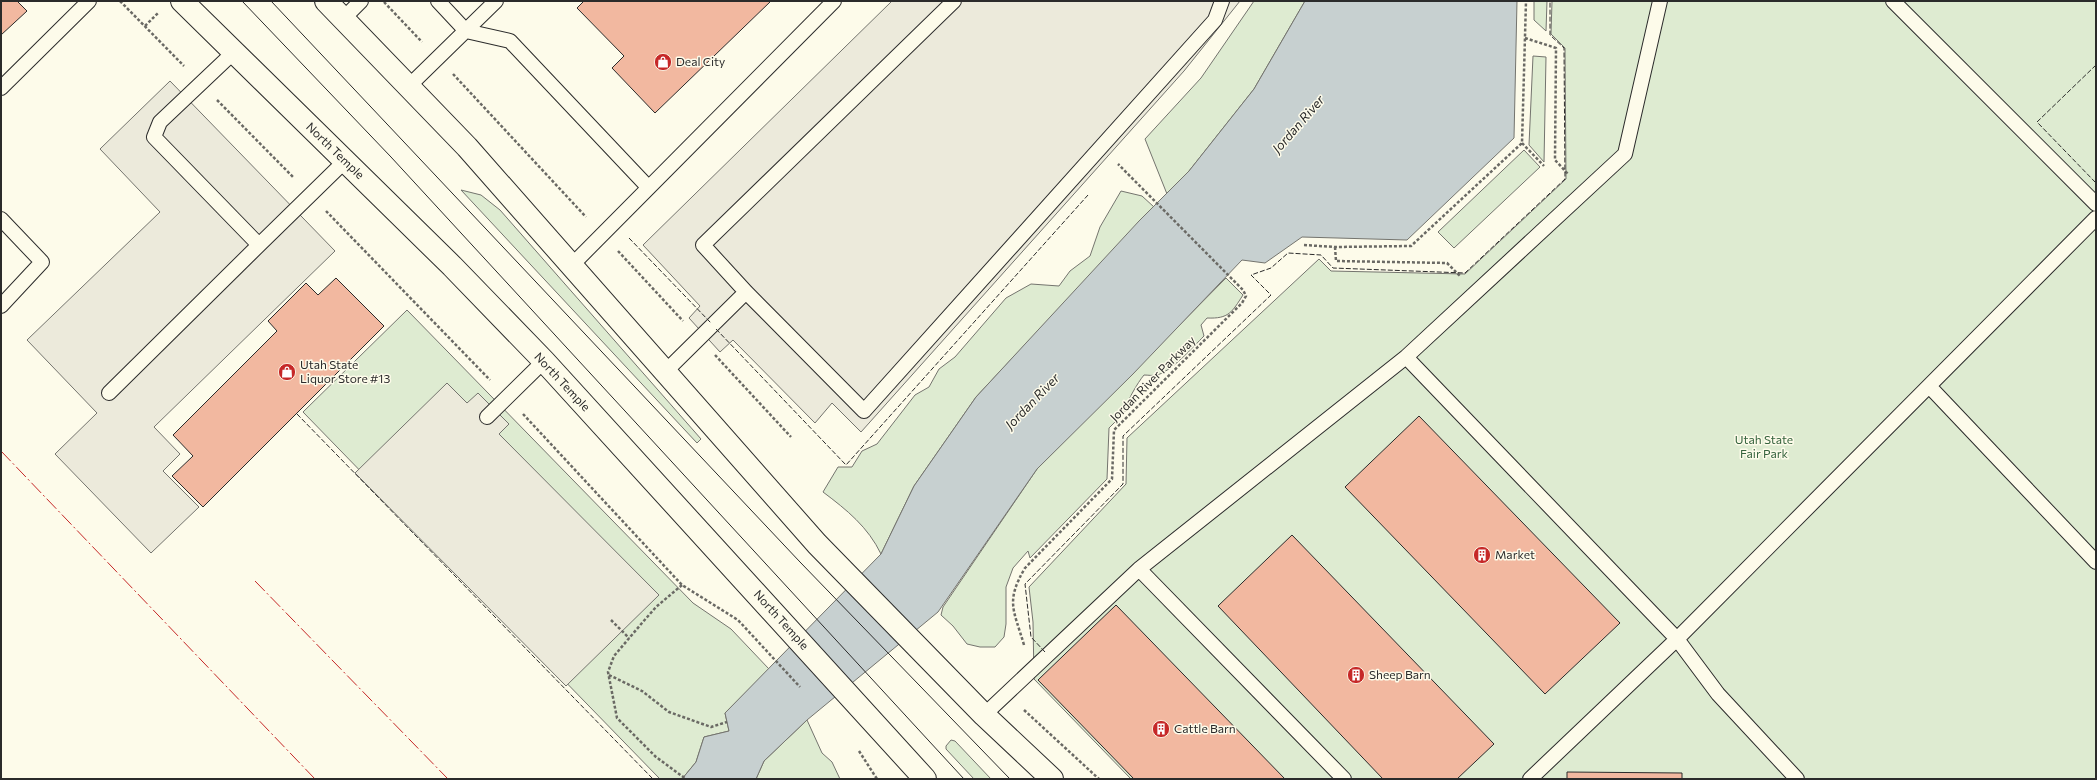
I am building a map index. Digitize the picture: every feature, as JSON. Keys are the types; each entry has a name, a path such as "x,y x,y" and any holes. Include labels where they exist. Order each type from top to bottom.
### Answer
{"main road":[{"name":"North Temple","path":"182,1 452,266 544,361 925,779"},
{"path":"326,1 467,147 817,544 984,715 1052,779"}],"lane":[{"path":"1,88 89,1"},
{"path":"343,19 361,1"},
{"path":"438,1 466,31 510,41 648,186"},
{"path":"408,86 496,1"},
{"path":"571,266 648,186 834,1"},
{"path":"954,1 703,245 746,292 864,411 1215,20 1222,1"},
{"path":"984,715 1138,569 1406,357 1625,154 1660,1"},
{"path":"1893,1 2096,204"},
{"path":"234,52 160,122 154,137 259,245"},
{"path":"109,393 345,161"},
{"path":"1530,779 1677,639 2096,218"},
{"path":"1,219 42,262 1,306"},
{"path":"665,372 746,292"},
{"path":"1406,357 1677,639 1718,694 1797,779"},
{"path":"487,418 544,361"},
{"path":"1929,386 2096,562"},
{"path":"1138,569 1344,779"}],"path":[{"path":"120,1 311,195 507,398 682,584 738,620 803,690"},
{"path":"1526,1 1522,143 1544,166"},
{"path":"1525,38 1556,48 1555,160 1585,191"},
{"path":"1304,245 1335,247 1411,246 1522,143"},
{"name":"Jordan River Parkway","path":"1024,643 1016,624 1013,607 1012,598 1017,582 1025,568 1112,479 1114,430 1246,300 1245,293 1146,192"},
{"path":"1335,247 1336,261 1447,263 1476,292"},
{"path":"682,584 656,607 614,656 608,675 617,718 656,757 686,779"},
{"path":"611,620 629,638"},
{"path":"608,675 642,691 669,712 711,728 727,722"},
{"path":"1007,694 1099,779"},
{"path":"857,748 877,779"}],"green space":[{"path":"1254,1 1305,1 1254,89 1189,171 1167,194 1145,139 1201,78"},
{"path":"1534,1 1547,1 1546,31 1534,20"},
{"name":"Utah State Fair Park","path":"1552,1 2096,1 2096,779 1131,779 1034,679 1033,622 1029,587 1126,484 1127,438 1319,259 1331,271 1465,274 1566,179 1565,48 1551,34"},
{"path":"1533,56 1546,57 1544,162 1529,145"},
{"path":"1524,150 1540,167 1454,248 1438,232"},
{"path":"461,190 481,195 500,210 701,439 697,443"},
{"path":"1121,191 1142,196 1154,207 976,397 914,486 881,554 870,535 863,527 840,505 823,492 838,467 852,467 862,451 877,444 915,395 929,387 939,369 955,357 1006,298 1031,284 1059,286 1070,271 1090,256 1100,227"},
{"path":"1226,278 1243,295 1236,306 1225,316 1207,318 1201,325 1204,336 1169,369 1157,375 1144,375 1132,393 1125,412 1109,428 1107,479 1030,558 1028,551 1013,568 1006,587 1006,624 1004,637 995,647 980,647 967,644 953,626 941,615 943,607 1037,469"},
{"path":"407,310 693,603 731,629 769,669 725,713 729,731 704,737 696,762 682,779 658,779 659,778 303,412"},
{"path":"807,720 822,753 832,762 840,779 756,779 764,761"},
{"path":"951,740 955,741 991,779 974,779 946,749 946,746"}],"shaded area":[{"path":"892,1 1240,1 1184,71 861,432 832,403 815,423 733,340 720,352 689,318 700,306 643,245"},
{"path":"170,81 335,251 154,427 180,454 163,471 199,507 151,553 55,454 97,413 27,340 160,212 100,149"},
{"path":"447,383 467,403 478,393 509,424 499,434 659,595 566,686 355,473"}],"water":[{"name":"Jordan River","path":"1305,1 1517,1 1514,138 1407,240 1302,237 1265,263 1242,260 1133,374 1037,469 938,612 807,720 764,761 756,779 682,779 696,762 704,737 729,731 725,713 881,554 914,486 976,397 1139,221 1189,171 1254,89"}],"building":[{"path":"1,1 17,1 27,11 1,35"},
{"name":"Deal City","path":"584,1 771,1 655,113 612,68 624,56 577,8"},
{"name":"Utah State Liquor Store #13","path":"336,278 384,326 203,507 172,476 193,456 173,435 277,331 268,321 306,283 318,295"},
{"name":"Market","path":"1419,416 1620,623 1545,694 1345,487"},
{"name":"Sheep Barn","path":"1292,535 1494,744 1457,779 1383,779 1218,606"},
{"name":"Cattle Barn","path":"1116,605 1285,779 1134,779 1038,680"},
{"path":"1567,772 1682,773 1682,779 1567,779"}],"tram line":[{"path":"242,1 391,157 964,779"},
{"path":"271,1 800,562 1010,779"}],"fence":[{"path":"1045,652 1031,637 1025,584 1123,484 1123,436 1271,295 1251,275 1271,268 1288,253 1321,255 1333,268 1465,273 1565,179 1564,48 1550,35 1550,1"},
{"path":"2096,65 2037,122 2096,183"},
{"path":"716,329 846,465 1088,195"},
{"path":"629,238 711,323"},
{"path":"297,414 653,779"}],"power":[{"path":"1,451 315,779"},
{"path":"255,581 448,779"}],"place":[{"name":"Deal City","path":"663,62"},
{"name":"Utah State Liquor Store #13","path":"287,372"},
{"name":"Market","path":"1482,555"},
{"name":"Sheep Barn","path":"1356,675"},
{"name":"Cattle Barn","path":"1161,729"}]}
